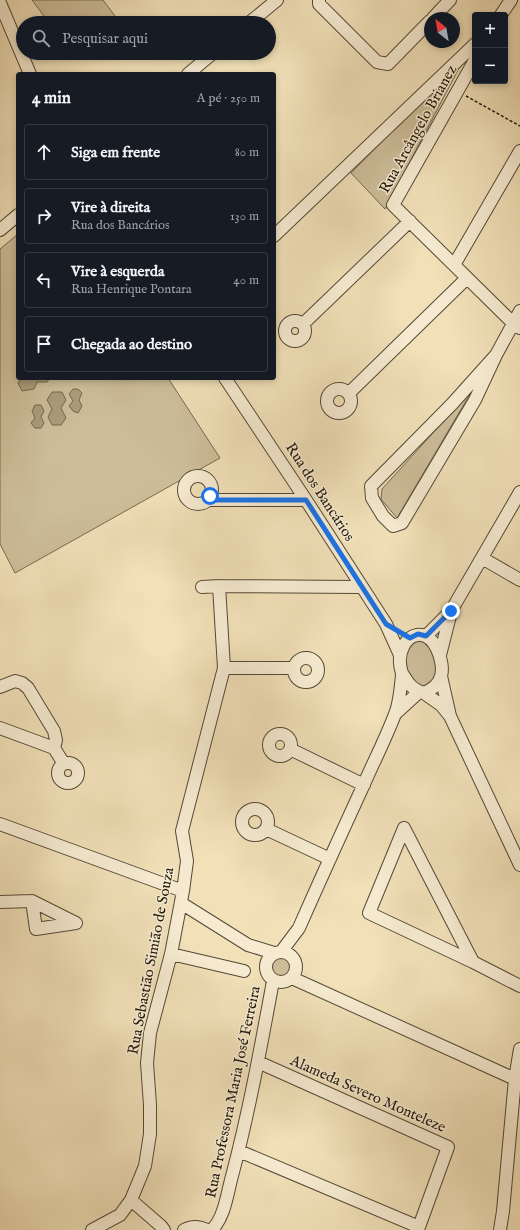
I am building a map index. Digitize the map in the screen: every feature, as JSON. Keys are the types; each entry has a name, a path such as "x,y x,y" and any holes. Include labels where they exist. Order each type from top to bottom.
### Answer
{"street":[{"path":"258,16 277,0"},
{"path":"319,0 319,4 377,62 388,64 424,27"},
{"path":"503,12 511,0"},
{"path":"438,12 445,2"},
{"path":"0,3 16,41"},
{"path":"276,234 472,47"},
{"path":"24,60 29,72"},
{"path":"190,72 205,60"},
{"name":"Rua Arcângelo Brianez","path":"472,65 393,205 516,325"},
{"path":"454,265 520,151"},
{"path":"0,230 16,217"},
{"path":"303,324 410,221"},
{"path":"349,393 467,278"},
{"path":"496,355 475,400 402,523 393,526 383,516 372,498 372,486 452,404 496,355 516,325 520,311"},
{"name":"Rua dos Bancários","path":"226,380 386,624 400,655"},
{"path":"426,636 451,611 520,492"},
{"path":"207,500 306,500"},
{"path":"482,558 520,580"},
{"name":"Rua Sebastião Simião de Souza","path":"92,1230 120,1215 131,1200 144,1166 150,1134 150,1105 147,1063 150,1033 171,954 182,897 187,861 182,831 224,668 219,586"},
{"path":"202,587 362,587"},
{"path":"440,655 451,611"},
{"name":"Rua dos Bancários","path":"386,624 410,638"},
{"path":"450,716 441,705 409,685 402,673 400,663 402,648 410,638 418,634 426,636 432,642 440,655 442,665 441,676 450,716 520,865"},
{"path":"224,668 294,668"},
{"path":"0,824 182,897 248,945 265,968 269,978 273,981 283,983 292,978 296,969 294,959 299,928 396,713 402,673"},
{"path":"396,713 422,692 430,690 436,685 441,676"},
{"path":"3,686 15,681 22,683 28,688 54,731 56,740 54,748"},
{"path":"0,728 54,748 64,764"},
{"path":"290,749 364,785"},
{"path":"473,962 404,828 369,913 520,986"},
{"path":"266,829 330,859"},
{"path":"0,902 32,901"},
{"path":"265,968 267,960 277,953 299,928"},
{"path":"248,945 277,953 286,953 291,955 294,959"},
{"path":"171,954 244,971"},
{"path":"292,978 515,1079"},
{"name":"Rua Professora Maria José Ferreira","path":"212,1230 221,1218 239,1151 273,981"},
{"path":"500,1230 515,1079 520,1049"},
{"name":"Alameda Severo Monteleze","path":"239,1151 419,1228 448,1147 258,1062"},
{"path":"131,1200 162,1228 176,1230"},
{"path":"184,1230 194,1227 203,1228 206,1230"}],"path":[{"path":"458,91 520,126"}],"shaded area":[{"path":"32,0 103,0 115,16 44,16"},
{"path":"466,55 385,209 351,173"},
{"path":"16,236 16,380 169,380 220,458 15,573 0,544 0,249"},
{"path":"20,380 48,380 47,382 37,382 34,389 22,391 18,383"},
{"path":"73,389 78,389 82,393 79,400 82,406 78,413 73,411 69,406 73,401 69,394"},
{"path":"473,389 397,518 381,499 382,489"},
{"path":"52,392 62,392 66,400 61,408 66,418 61,425 52,425 48,417 52,409 47,400"},
{"path":"35,405 41,405 44,411 41,417 44,423 41,428 35,428 31,423 35,418 32,411"},
{"path":"422,640 428,643 436,657 436,677 433,683 420,689 407,673 405,663 406,654 412,644"},
{"path":"281,956 289,959 292,967 289,975 281,978 273,975 270,967 273,959"}],"route":[{"path":"210,496 207,500 306,500 386,624 410,638 418,634 426,636 451,611"}]}
